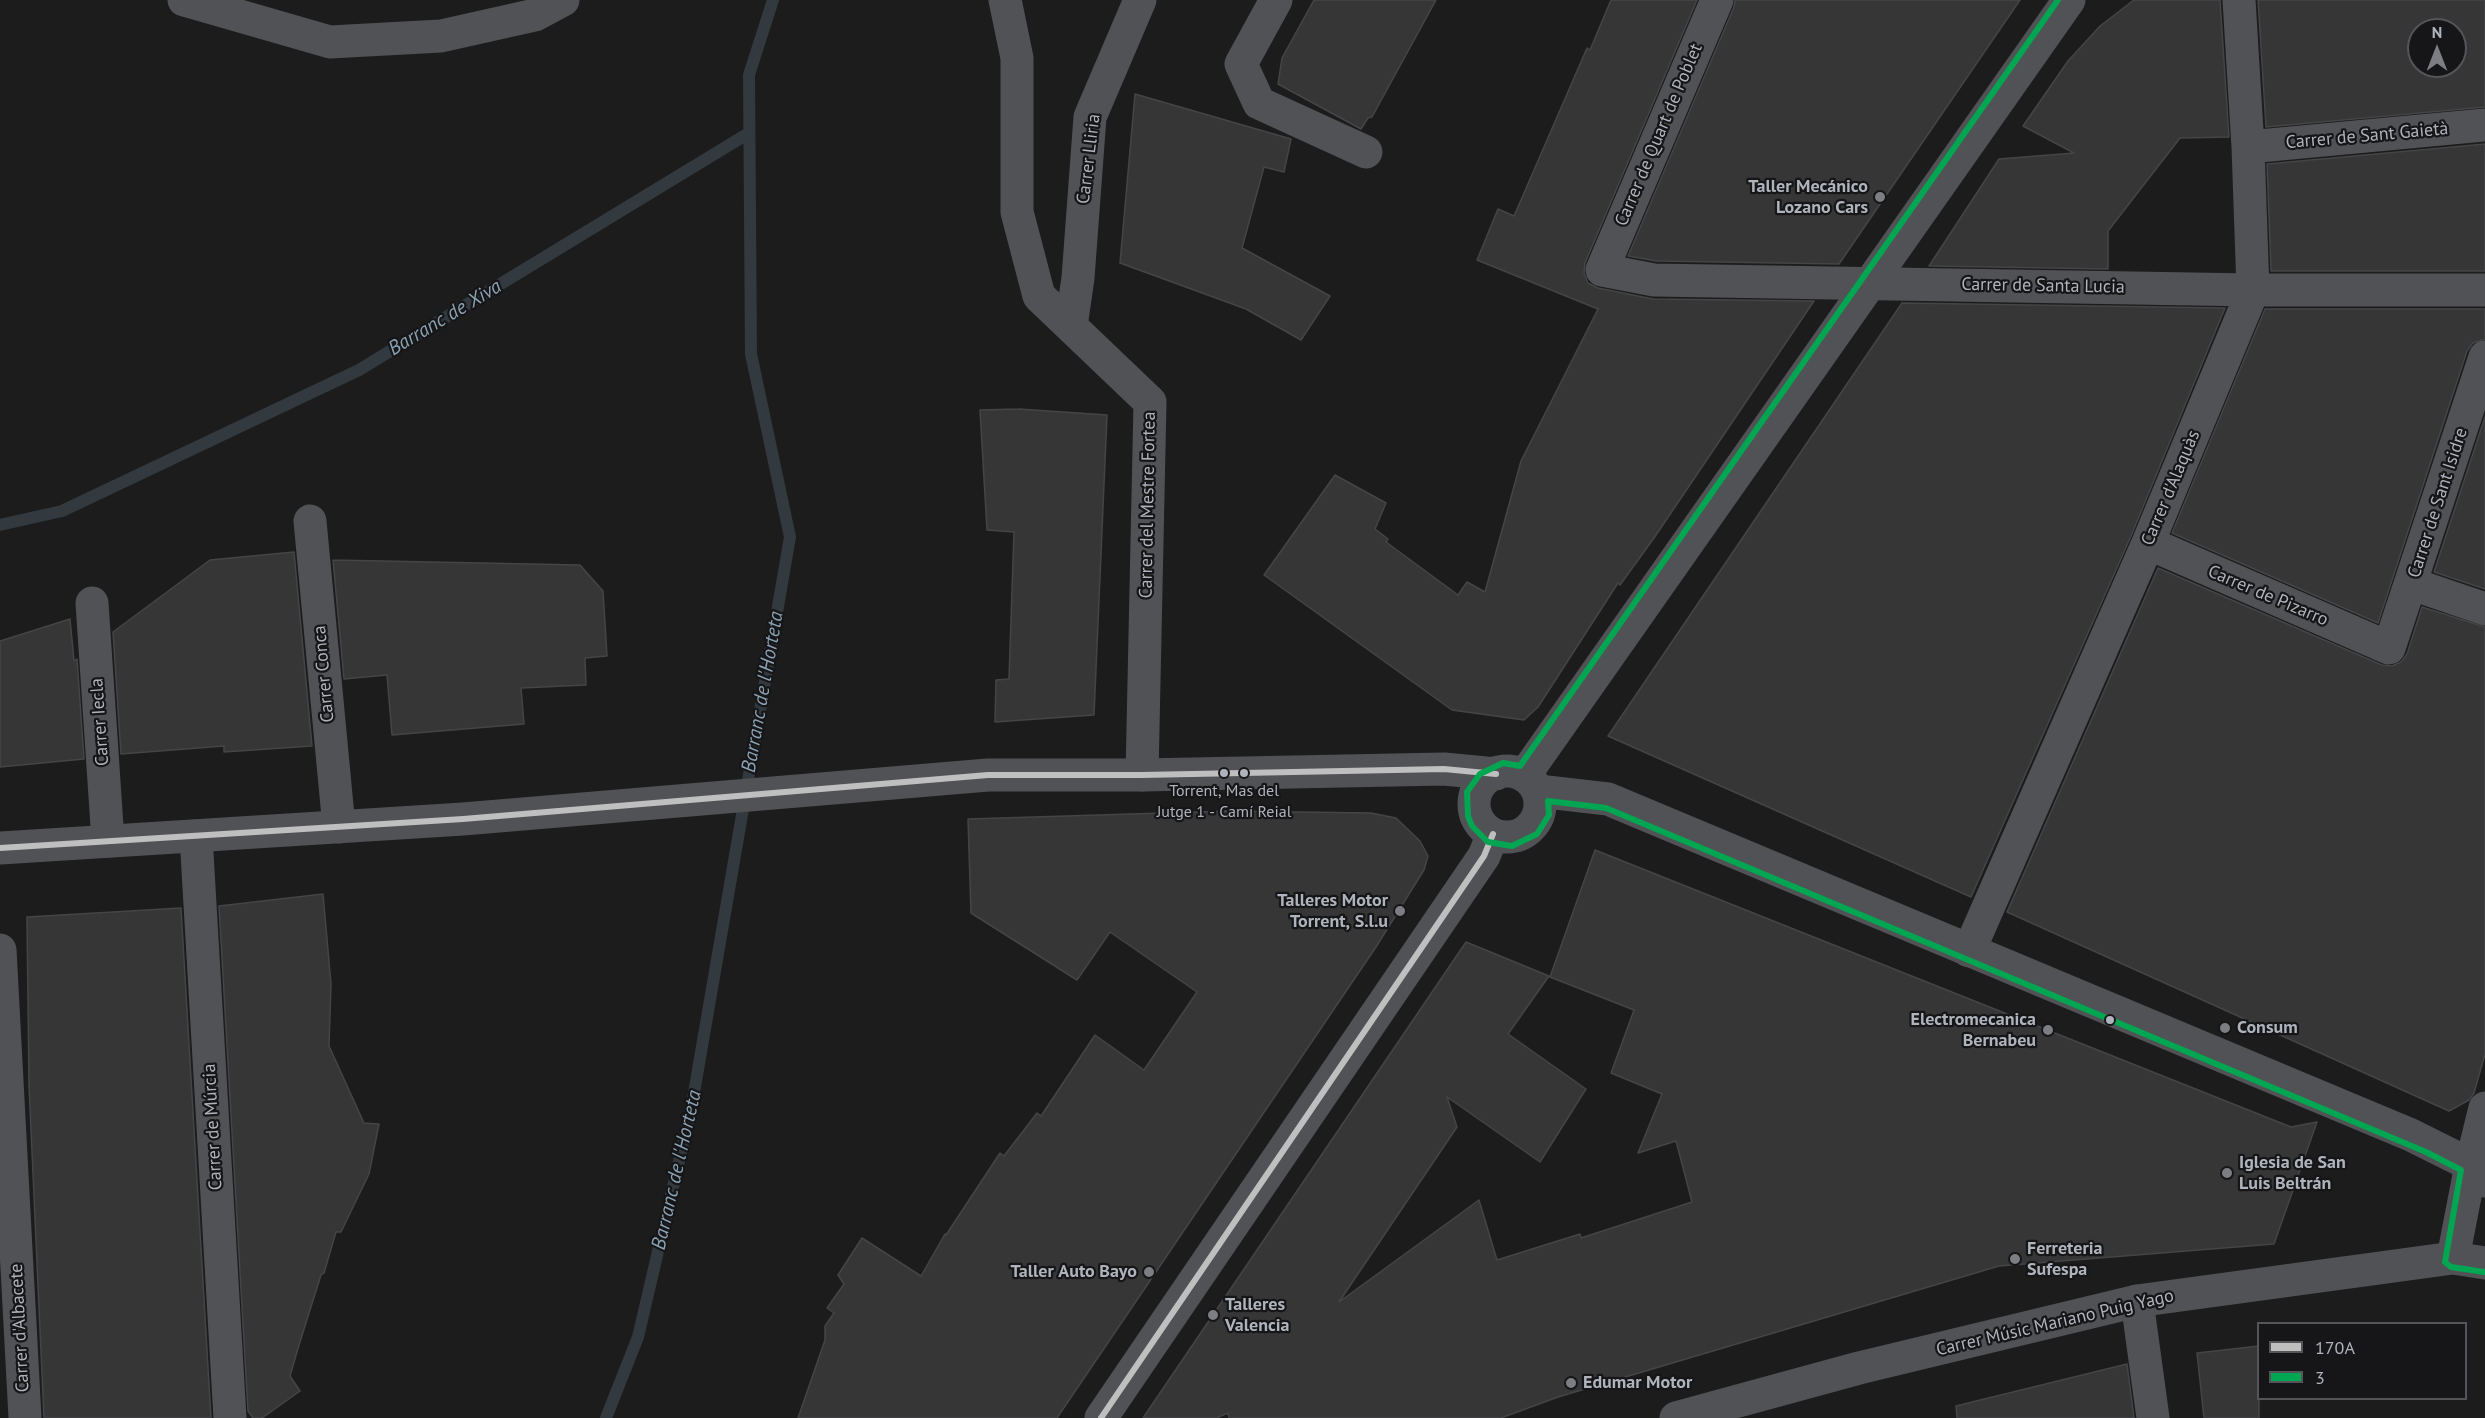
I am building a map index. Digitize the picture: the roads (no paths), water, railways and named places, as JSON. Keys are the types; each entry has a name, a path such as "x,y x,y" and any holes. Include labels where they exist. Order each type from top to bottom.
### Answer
{"street":[{"path":"184,0 330,42 441,36 535,15 563,0"},
{"name":"Carrer del Mestre Fortea","path":"1005,0 1017,58 1017,212 1039,296 1150,402 1142,775"},
{"name":"Carrer Lliria","path":"1071,326 1078,278 1090,117 1140,0"},
{"path":"1276,0 1240,64 1259,103 1366,152"},
{"name":"Carrer de Quart de Poblet","path":"1602,270 1717,0"},
{"path":"1519,780 1540,812 1530,829 1512,837 1493,834 1479,821 1474,803 1481,786 1519,780 2069,0"},
{"name":"Carrer d'Alaquàs","path":"1969,951 2148,543 2253,290 2248,147 2239,0"},
{"name":"Carrer de Sant Gaietà","path":"2248,147 2485,125"},
{"name":"Carrer de Santa Lucia","path":"1602,270 1654,280 2253,290 2485,290"},
{"name":"Carrer de Sant Isidre","path":"2389,648 2485,357"},
{"name":"Carrer Conca","path":"310,521 339,826"},
{"name":"Carrer de Pizarro","path":"2148,543 2389,648"},
{"path":"2412,584 2485,609"},
{"name":"Carrer Iecla","path":"92,603 108,841"},
{"path":"0,848 463,819 988,775 1142,775 1444,769 1519,780 1608,799 2420,1139 2478,1173"},
{"path":"1101,1418 1484,856 1493,834"},
{"name":"Carrer de Múrcia","path":"196,836 230,1418"},
{"name":"Carrer d'Albacete","path":"0,950 25,1418"},
{"path":"2453,1258 2478,1173 2485,1108"},
{"name":"Carrer Músic Mariano Puig Yago","path":"1676,1418 1859,1368 2137,1301 2453,1258 2485,1263"},
{"path":"2137,1301 2153,1418"}],"waterway":[{"name":"Barranc de l'Horteta","path":"606,1418 638,1337 691,1110 790,537 751,354 749,75 773,0"},
{"name":"Barranc de Xiva","path":"0,525 62,511 359,370 749,133"}],"place":[{"name":"Taller Mecánico Lozano Cars","path":"1880,197"},
{"name":"Torrent, Mas del Jutge 1 - Camí Reial","path":"1224,773"},
{"name":"Talleres Motor Torrent, S.l.u","path":"1400,911"},
{"name":"Consum","path":"2225,1028"},
{"name":"Electromecanica Bernabeu","path":"2048,1030"},
{"name":"Iglesia de San Luis Beltrán","path":"2227,1173"},
{"name":"Ferreteria Sufespa","path":"2015,1259"},
{"name":"Taller Auto Bayo","path":"1149,1272"},
{"name":"Talleres Valencia","path":"1213,1315"},
{"name":"Edumar Motor","path":"1571,1383"}]}
